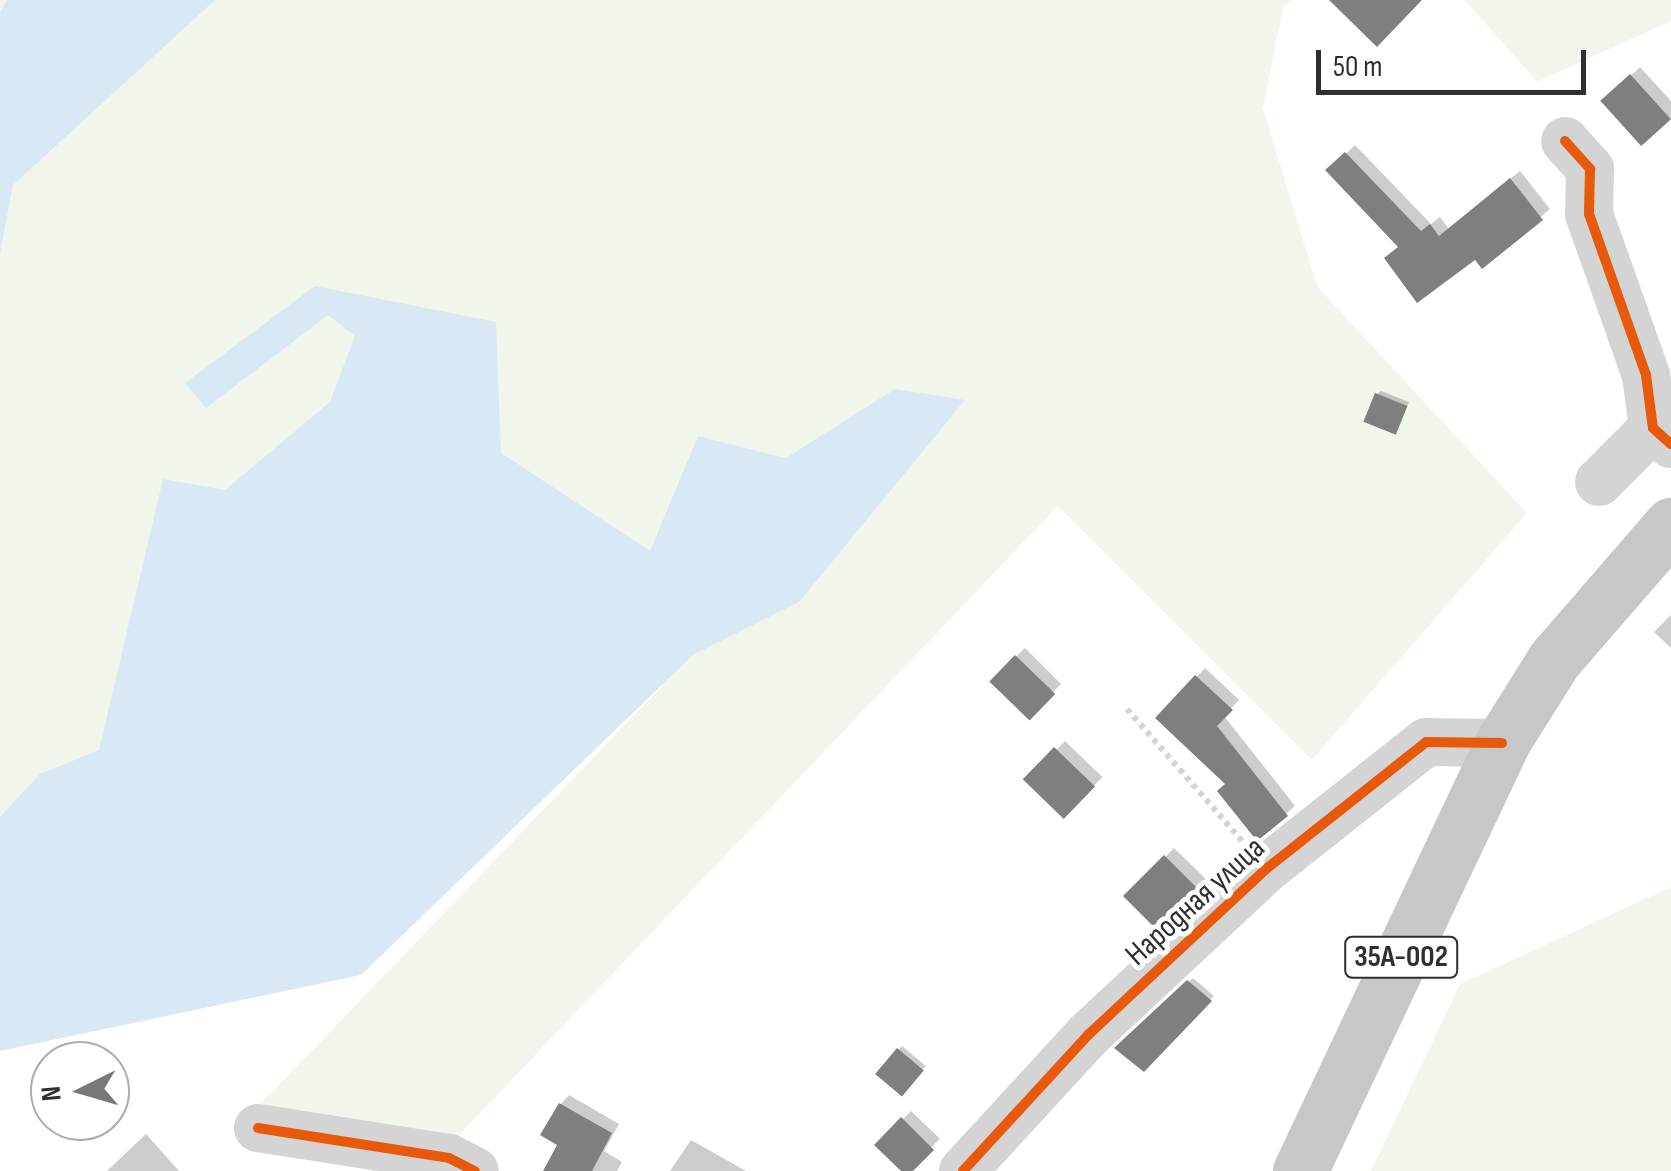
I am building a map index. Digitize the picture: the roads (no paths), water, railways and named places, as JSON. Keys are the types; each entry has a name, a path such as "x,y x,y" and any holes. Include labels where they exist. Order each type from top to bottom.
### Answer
{"main road":[{"name":"35А-002","path":"1300,1171 1502,743 1554,660 1671,525"}],"street":[{"path":"1565,141 1590,170 1590,214 1646,375 1662,436 1599,482"},
{"name":"Народная улица","path":"963,1171 1088,1035 1266,869 1426,742 1502,743"},
{"path":"258,1128 449,1158 474,1171"}],"water":[{"path":"7,0 215,0 13,185 0,253 0,12"},
{"path":"315,286 496,322 501,453 650,551 698,436 786,458 895,389 965,400 799,602 693,655 361,975 48,1041 30,1041 30,1045 0,1051 0,817 40,774 99,750 163,479 225,490 330,402 355,336 328,315 206,408 185,383"}]}
